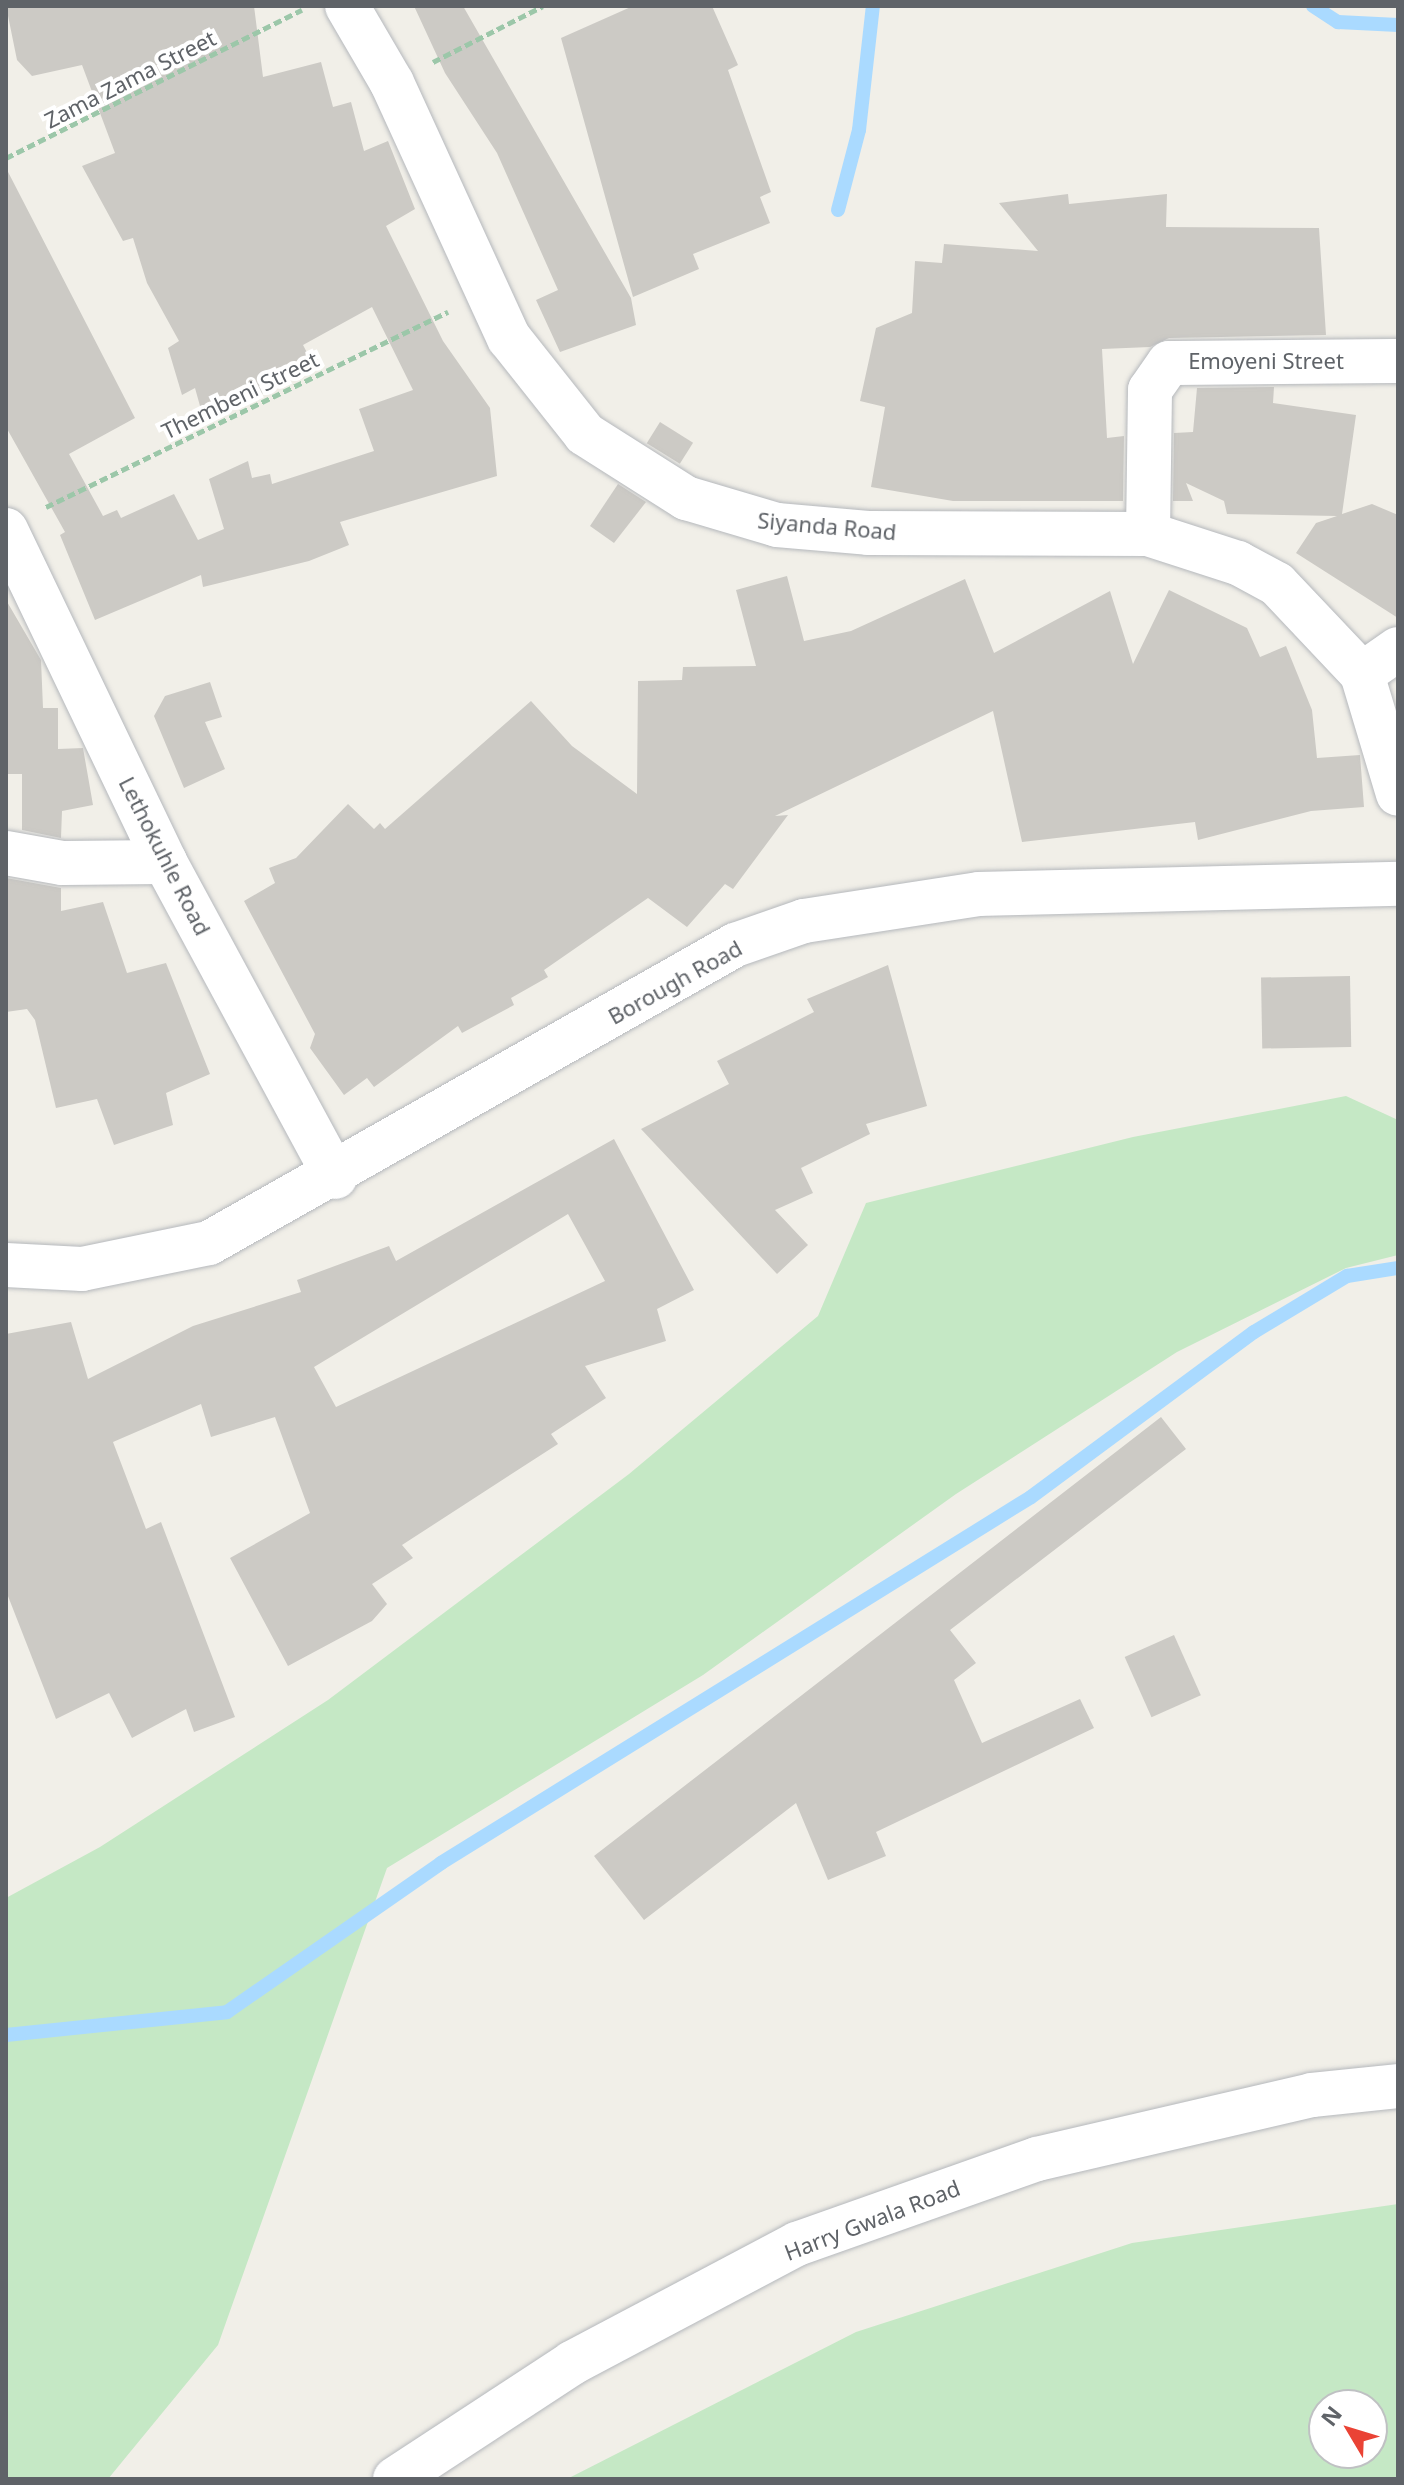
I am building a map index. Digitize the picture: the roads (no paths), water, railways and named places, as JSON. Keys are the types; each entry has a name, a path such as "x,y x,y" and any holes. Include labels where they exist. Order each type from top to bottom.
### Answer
{"street":[{"name":"Siyanda Road","path":"347,6 392,83 488,292 541,387 585,434 644,476 726,514 868,533 1148,534 1277,584 1362,674 1398,794"},
{"name":"Emoyeni Street","path":"1148,534 1150,390 1169,363 1398,361"},
{"name":"Lethokuhle Road","path":"20,521 17,580 335,1177"},
{"path":"1362,674 1398,649"},
{"path":"6,853 62,863 165,862"},
{"name":"Borough Road","path":"6,1265 82,1269 209,1243 335,1177 735,945 804,921 979,894 1398,884"},
{"name":"Harry Gwala Road","path":"395,2479 572,2363 797,2244 1037,2159 1312,2095 1398,2086"}],"waterway":[{"path":"838,210 859,130 873,6"},
{"path":"1313,6 1338,22 1398,25"},
{"path":"6,2035 227,2012 441,1863 1031,1497 1254,1332 1347,1276 1398,1268"}]}
